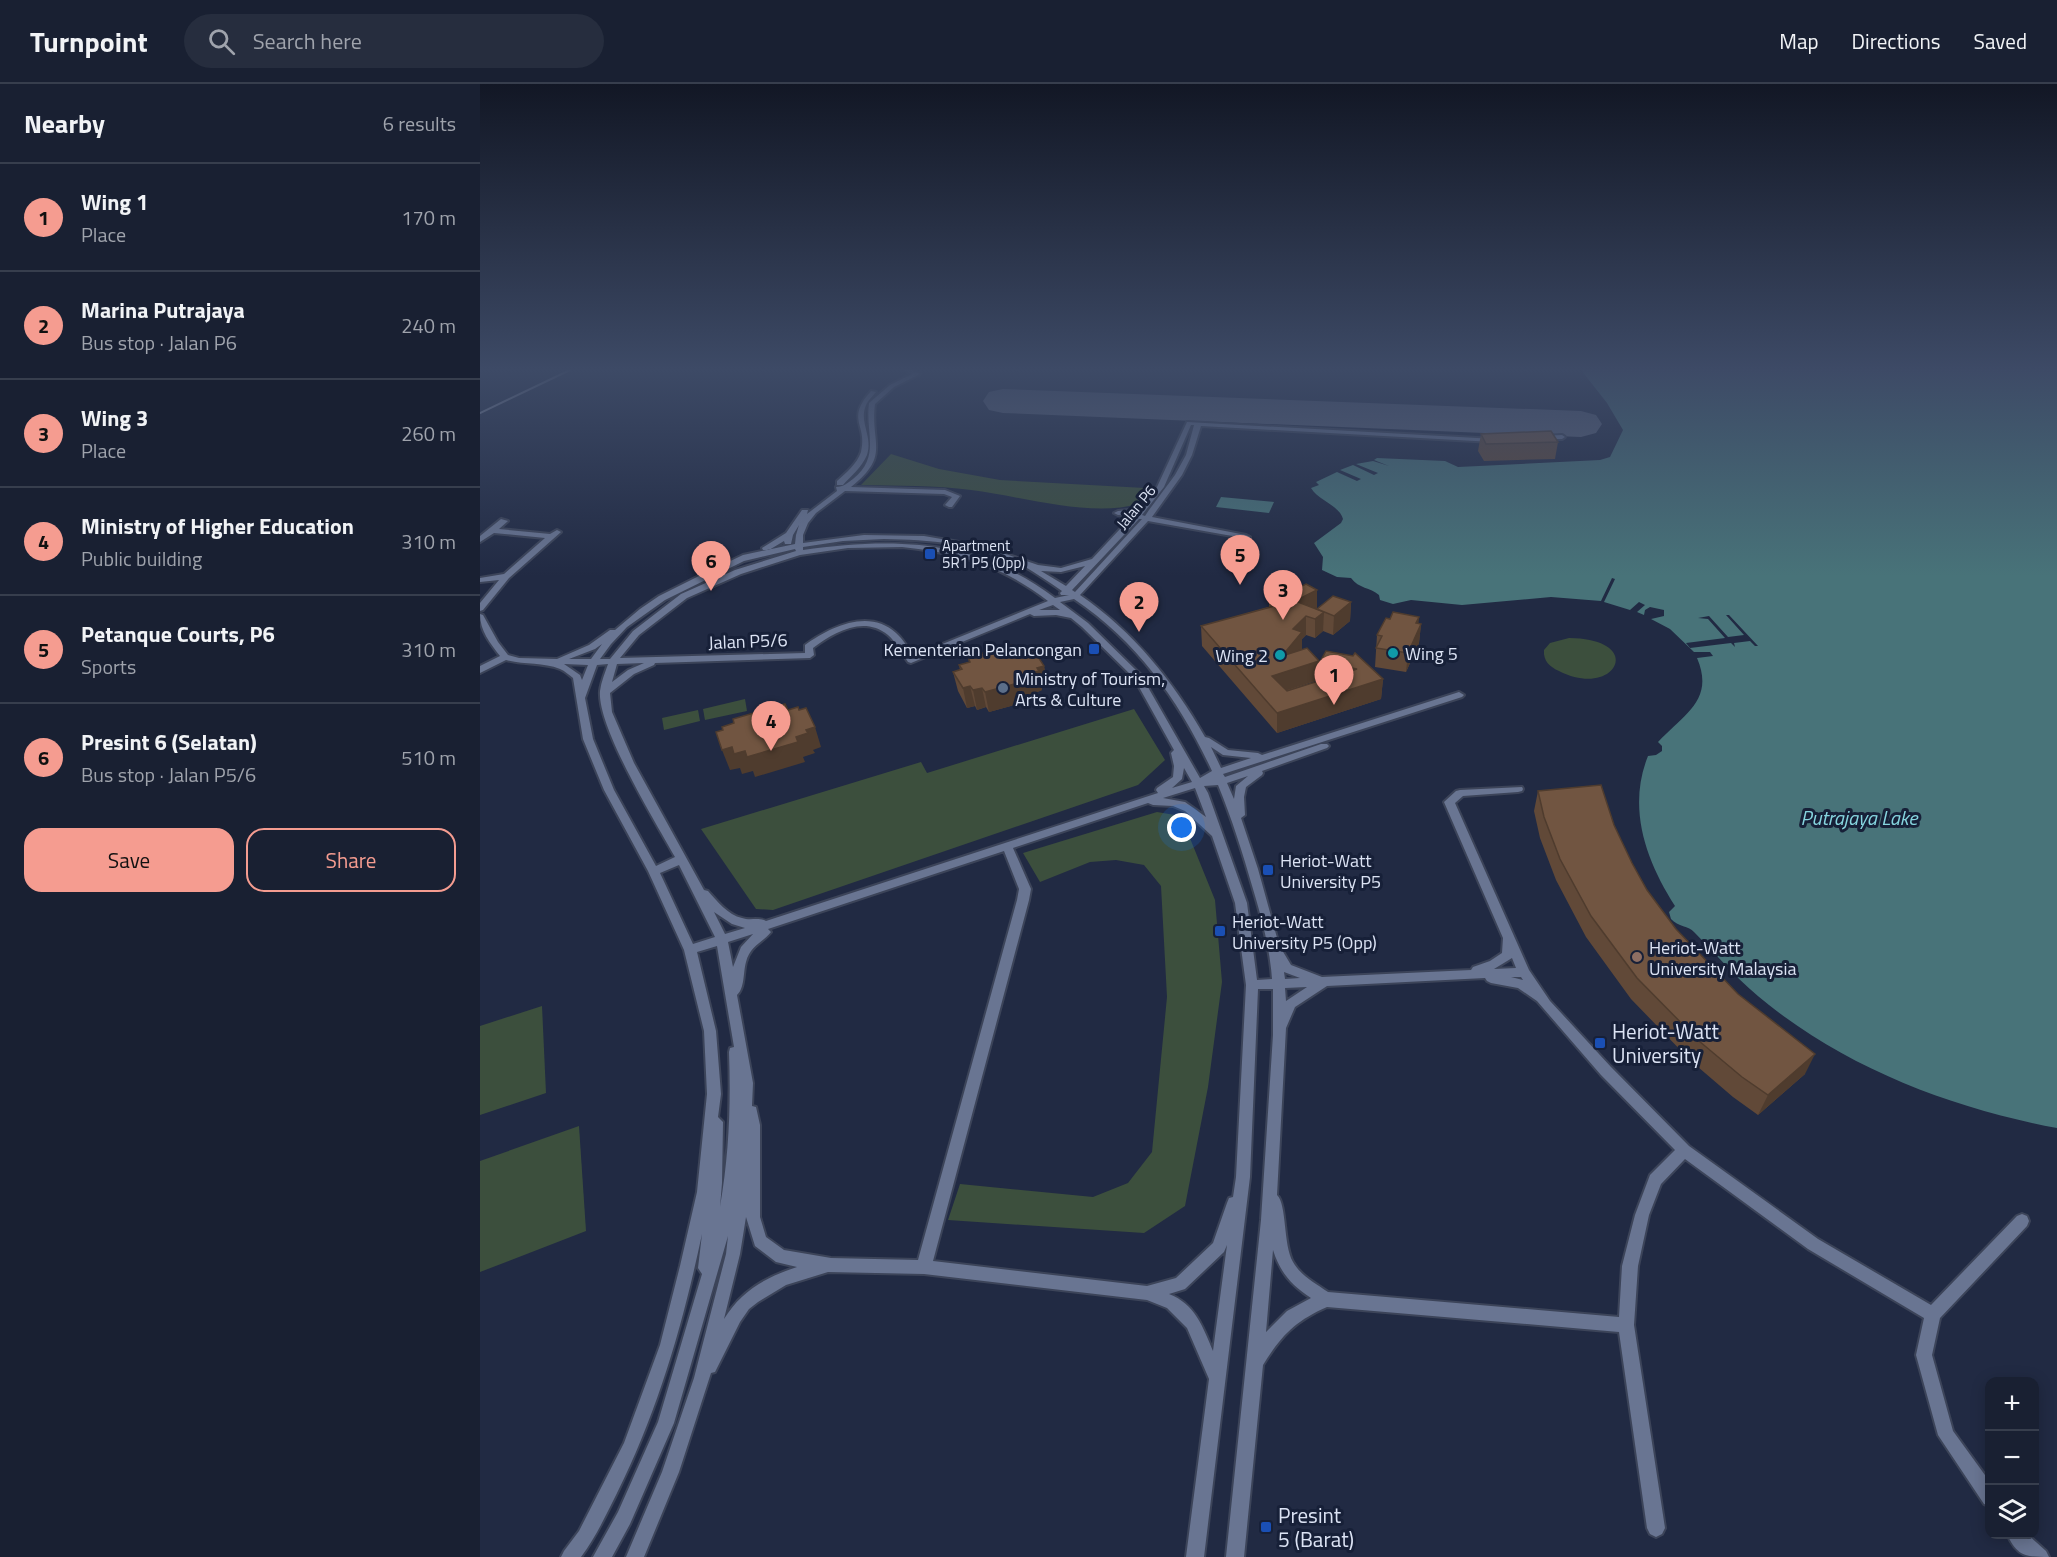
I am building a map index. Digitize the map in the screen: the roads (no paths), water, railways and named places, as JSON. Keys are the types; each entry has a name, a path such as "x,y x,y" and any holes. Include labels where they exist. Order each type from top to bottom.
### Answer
{"street":[{"path":"799,549 801,530 812,513 856,467 864,453 864,439"},
{"path":"787,552 789,535 803,513 853,480 867,467 876,444 875,439"},
{"name":"Jalan P6","path":"1071,593 1097,559 1160,487 1182,439"},
{"name":"Jalan P6","path":"1071,593 1146,518 1171,484 1189,454 1194,439"},
{"path":"1471,439 1497,440"},
{"path":"853,480 856,485 864,489"},
{"path":"837,489 945,492 956,496 949,505"},
{"path":"1136,516 1246,537"},
{"path":"480,540 504,521"},
{"path":"480,608 506,576 555,535 492,530"},
{"path":"801,530 816,539 904,537 942,540 984,549 1048,571 1073,570 1097,559"},
{"path":"543,663 568,657 592,647 668,594 789,535"},
{"path":"742,559 787,552 846,538"},
{"path":"799,549 902,545 930,548 979,559 1005,570 1036,588 1085,625 1138,677 1198,783 1219,836 1241,903 1252,985 1243,1177 1195,1557"},
{"path":"787,552 694,591 636,633 613,661 605,692 607,712 629,762 696,885 722,940 753,1125 753,1217 760,1241 781,1257 831,1265 924,1267 1147,1293 1172,1303 1193,1323 1218,1381"},
{"path":"1025,564 1071,593 1121,632 1157,671 1203,738 1221,776 1241,830 1258,882 1270,937 1279,984 1272,1173 1256,1362 1235,1557"},
{"path":"480,580 506,576"},
{"path":"1020,615 1035,606 1039,600 1036,588"},
{"name":"Jalan P5/6","path":"543,663 810,655 808,647 834,629 864,624 880,625 892,633 911,660 1071,593"},
{"path":"1020,615 1057,612 1085,625"},
{"path":"480,617 494,643 505,657 511,660 564,667 577,677 588,739 609,790 654,871 690,950 710,1031 717,1136 716,1183 701,1304"},
{"path":"582,697 593,662 622,626"},
{"path":"636,633 633,651 643,658 660,660"},
{"path":"480,670 505,657"},
{"path":"605,692 631,672 660,660"},
{"path":"690,950 1462,697"},
{"path":"1128,806 1178,779 1179,764 1167,726"},
{"path":"1203,738 1226,753 1273,759"},
{"path":"1241,830 1239,797 1241,786 1273,759"},
{"path":"1518,789 1460,793 1449,802 1524,972 1546,1004 1606,1071 1684,1150 1813,1244 1933,1314"},
{"path":"1128,806 1164,801 1180,803 1191,808 1219,836"},
{"path":"924,1267 1023,900 1025,889 1007,846"},
{"path":"654,871 682,859"},
{"path":"696,885 727,918 753,924 794,916"},
{"path":"602,1557 624,1518 666,1423 723,1229 734,1166 737,1092 733,1002 739,962 750,939 794,916"},
{"path":"1468,974 1494,964 1508,955 1509,934"},
{"path":"1270,937 1287,968 1324,982"},
{"path":"1252,985 1524,972"},
{"path":"1468,974 1521,984 1546,1004"},
{"path":"1279,1030 1290,1004 1324,982"},
{"path":"635,1557 670,1472 702,1378 733,1254 745,1174 746,1083"},
{"path":"570,1557 585,1537 631,1447 668,1345 704,1192 714,1095"},
{"path":"1656,1528 1626,1325 1630,1266 1642,1215 1655,1180 1684,1150"},
{"path":"1272,1173 1279,1243 1289,1271 1326,1299"},
{"path":"1147,1293 1180,1284 1219,1247 1243,1177"},
{"path":"1985,1491 1946,1436 1924,1355 1933,1314 2022,1221"},
{"path":"702,1378 743,1305 767,1287 790,1275 831,1265"},
{"path":"1256,1362 1277,1328 1298,1311 1326,1299 1626,1325"},
{"path":"2019,1539 2040,1557"}],"water":[{"name":"Putrajaya Lake","path":"1619,439 2057,439 2057,1128 1980,1110 1943,1098 1906,1084 1834,1049 1769,1005 1739,979 1692,930 1671,919 1669,912 1675,906 1656,871 1643,834 1639,795 1642,776 1648,756 1662,751 1662,746 1658,742 1687,714 1699,696 1702,673 1697,658 1713,656 1710,652 1694,652 1670,629 1651,619 1664,616 1664,610 1650,607 1645,610 1644,615 1637,612 1645,605 1639,602 1630,610 1604,602 1615,579 1612,578 1601,601 1551,597 1462,605 1411,600 1393,604 1380,600 1379,595 1357,584 1351,578 1337,577 1322,570 1323,557 1314,543 1341,523 1343,519 1338,510 1311,488 1319,485 1316,482 1337,472 1357,481 1361,479 1340,470 1353,465 1374,475 1378,473 1356,464 1373,461 1389,466 1374,460 1377,458 1445,461 1458,467 1600,460 1610,457"},
{"path":"1221,497 1274,502 1269,513 1216,507"}],"place":[{"name":"Apartment 5R1 P5 (Opp)","path":"930,554"},
{"name":"Petanque Courts, P6","path":"1240,585"},
{"name":"Presint 6 (Selatan)","path":"711,591"},
{"name":"Wing 3","path":"1283,620"},
{"name":"Marina Putrajaya","path":"1139,632"},
{"name":"Kementerian Pelancongan","path":"1094,649"},
{"name":"Wing 5","path":"1393,653"},
{"name":"Wing 2","path":"1280,655"},
{"name":"Ministry of Tourism, Arts & Culture","path":"1003,688"},
{"name":"Wing 1","path":"1334,705"},
{"name":"Ministry of Higher Education","path":"771,751"},
{"name":"Heriot-Watt University P5","path":"1268,870"},
{"name":"Heriot-Watt University P5 (Opp)","path":"1220,931"},
{"name":"Heriot-Watt University Malaysia","path":"1637,957"},
{"name":"Heriot-Watt University","path":"1600,1043"},
{"name":"Presint 5 (Barat)","path":"1266,1527"}]}
